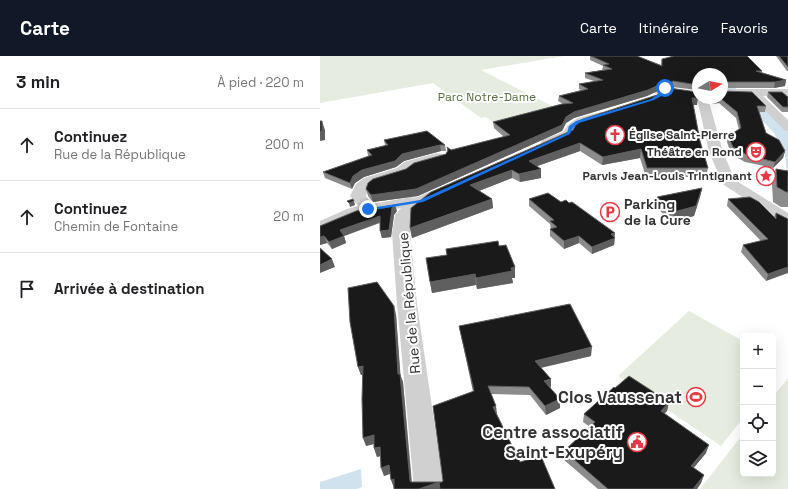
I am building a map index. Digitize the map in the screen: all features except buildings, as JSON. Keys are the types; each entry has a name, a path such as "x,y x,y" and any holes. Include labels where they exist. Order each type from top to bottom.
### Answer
{"street":[{"path":"646,102 668,92 692,94"},
{"path":"728,92 788,92"},
{"path":"747,92 788,127"},
{"path":"704,104 716,152 728,182 788,220"},
{"path":"533,150 568,134 571,127 578,122 613,112"},
{"path":"368,209 358,196 361,187 369,181 402,170 409,165 441,156"},
{"name":"Rue de la République","path":"428,489 407,304 401,233 403,215 421,201 442,191"},
{"path":"320,227 353,212 421,201"}],"green space":[{"name":"Parc Notre-Dame","path":"320,56 564,56 481,70 562,111 498,126 486,117 481,118 433,83 320,103"},
{"name":"Clos Vaussenat","path":"689,311 740,339 740,422 721,446 618,376"},
{"path":"788,378 788,489 700,489 740,438 740,477 776,477 776,393"}],"water":[{"path":"728,82 770,114 788,131 788,185 785,155 774,133 755,113 728,92"},
{"path":"361,469 362,487 357,489 320,489 320,482"}],"place":[{"name":"Église Saint-Pierre","path":"615,135"},
{"name":"Théâtre en Rond","path":"756,152"},
{"name":"Parvis Jean-Louis Trintignant","path":"766,176"},
{"name":"Parking de la Cure","path":"610,212"},
{"name":"Clos Vaussenat","path":"696,397"},
{"name":"Centre associatif Saint-Exupéry","path":"637,442"}],"route":[{"path":"368,209 421,201 568,134 571,127 578,122 652,99 663,93 657,91 658,89 665,88"}]}
